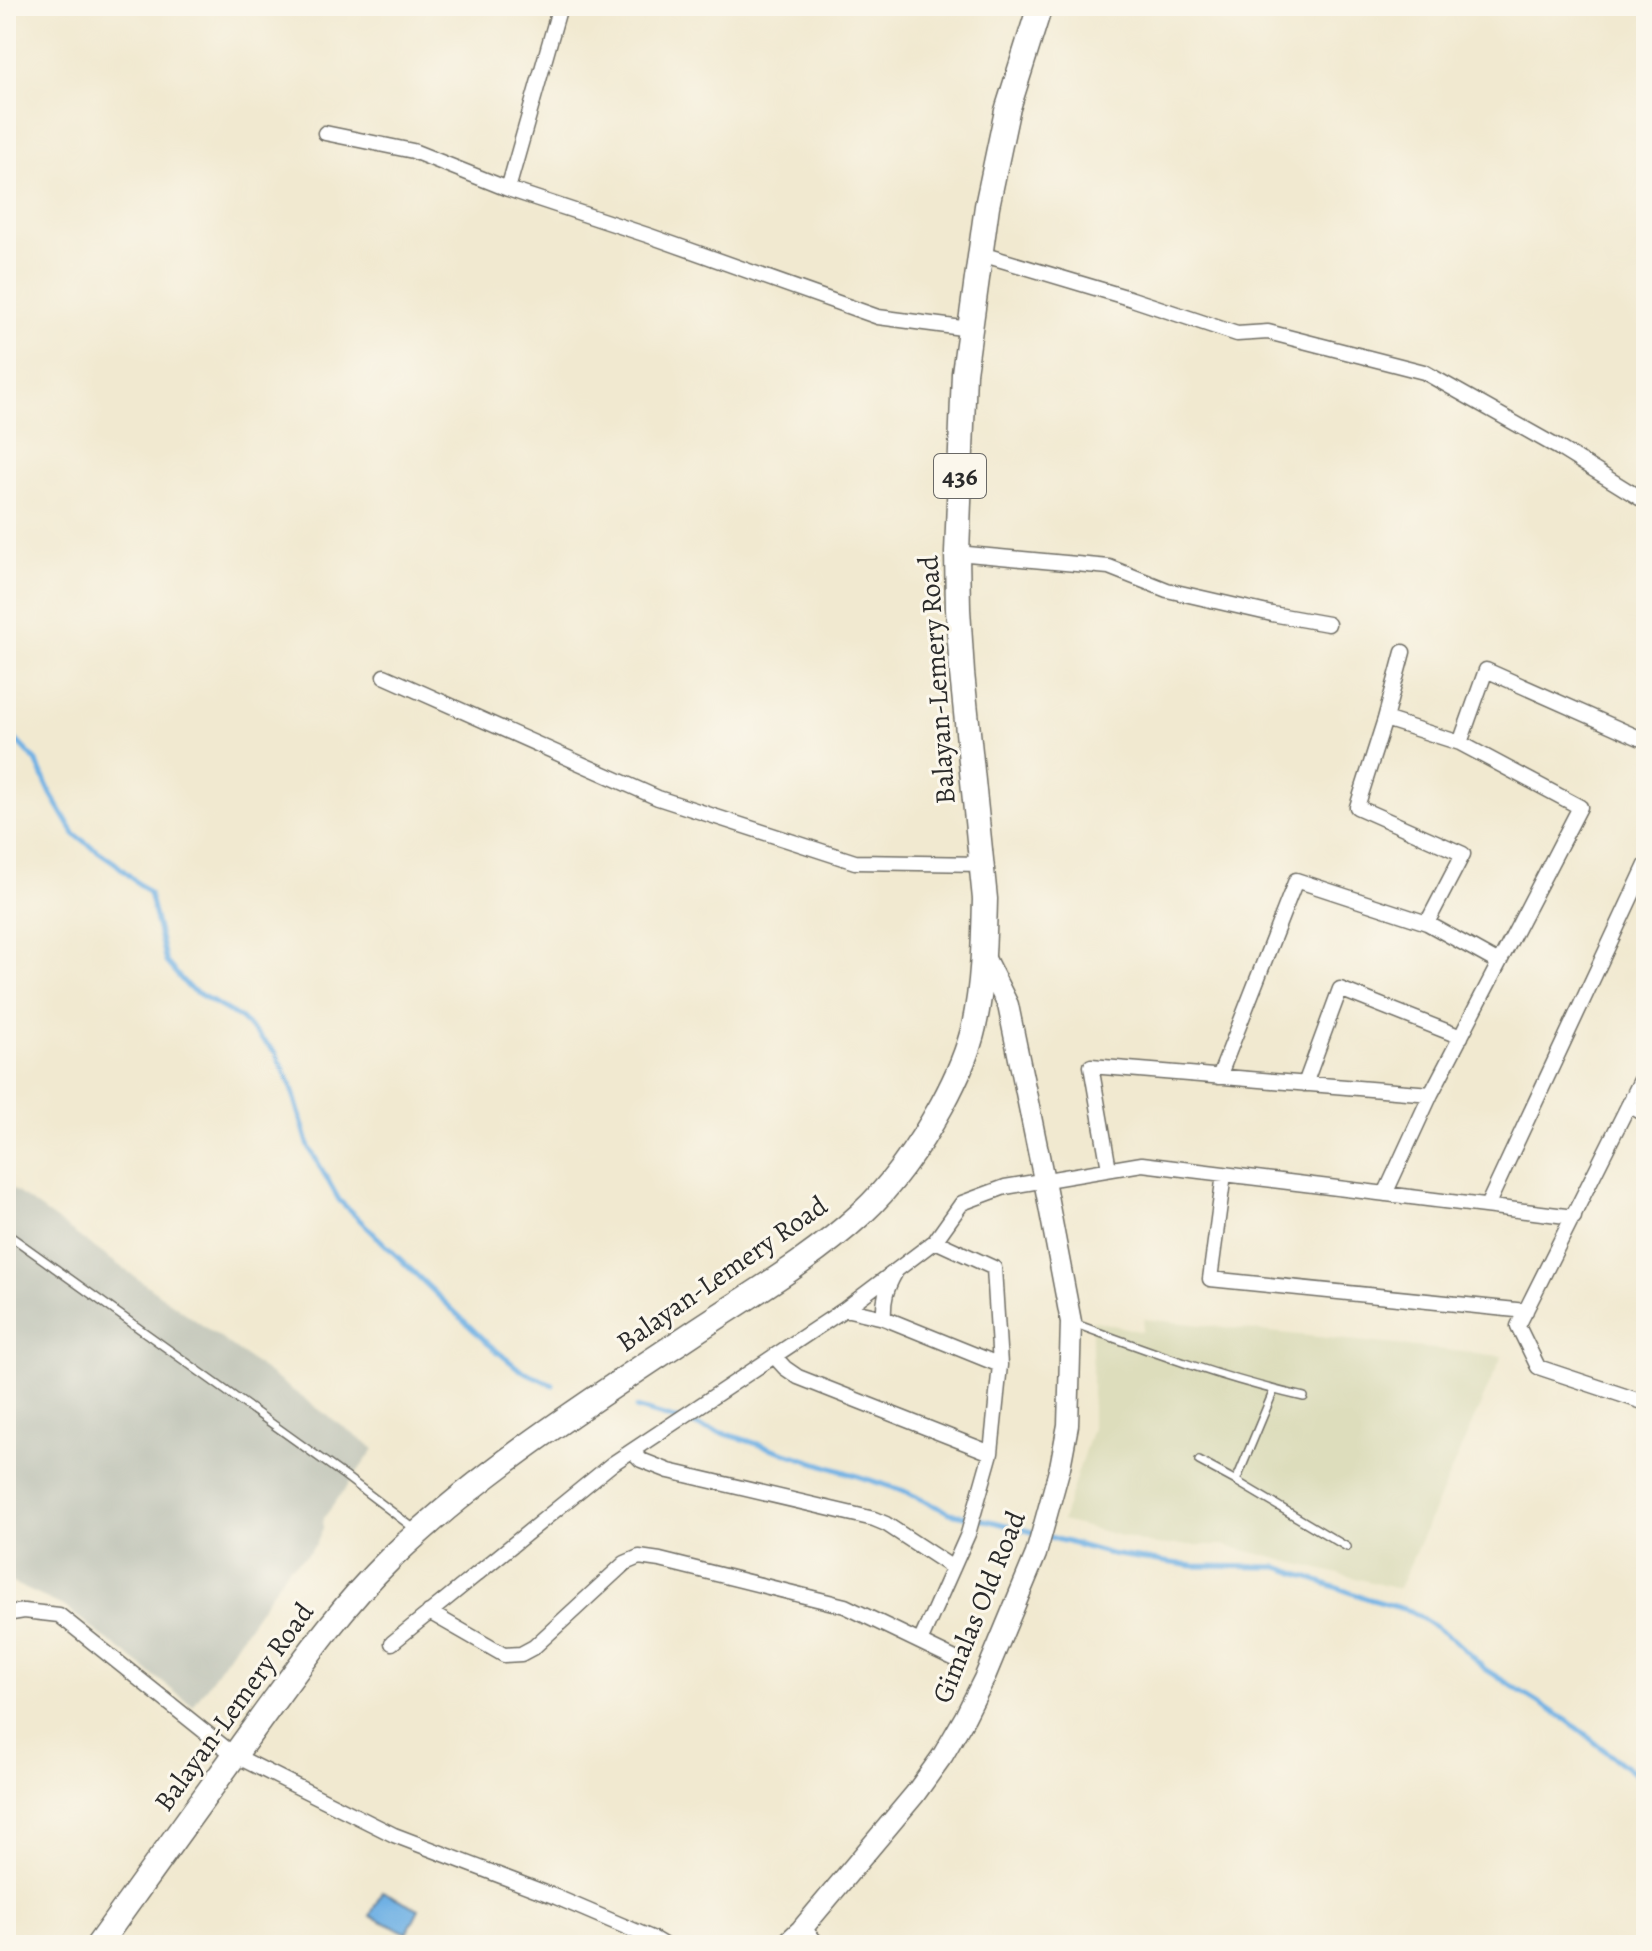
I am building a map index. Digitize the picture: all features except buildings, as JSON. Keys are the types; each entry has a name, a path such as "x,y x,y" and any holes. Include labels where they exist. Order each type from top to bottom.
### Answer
{"main road":[{"name":"Balayan-Lemery Road","path":"98,1945 325,1631 389,1561 457,1499 545,1432 770,1283 861,1214 909,1159 952,1086 974,1028 985,899 962,673 957,553 964,373 987,206 1007,111 1040,6"}],"street":[{"path":"508,189 560,6"},
{"path":"325,133 413,151 508,189 878,317 970,329"},
{"path":"981,254 1237,334 1268,332 1424,372 1559,448 1646,502"},
{"path":"957,553 1109,567 1167,590 1328,624"},
{"path":"1403,652 1357,807 1463,854 1427,923"},
{"path":"1460,743 1486,670 1646,741"},
{"path":"384,676 658,798 855,862 982,864"},
{"path":"1385,719 1460,743 1580,807 1431,1094 1385,1194"},
{"path":"1487,1206 1646,865"},
{"path":"1219,1077 1296,880 1427,923 1499,963"},
{"name":"Gimalas Old Road","path":"785,1945 808,1938 943,1755 965,1717 1036,1554 1060,1467 1068,1425 1071,1322 1008,1005 982,953"},
{"path":"1305,1084 1340,989 1461,1037"},
{"path":"1109,1169 1091,1066 1431,1094"},
{"path":"1646,1070 1518,1326 1538,1367 1646,1403"},
{"path":"1629,1105 1646,1115"},
{"path":"392,1643 612,1464 845,1309 935,1241 962,1203 1005,1187 1142,1164 1574,1217"},
{"path":"1224,1174 1210,1279 1526,1311"},
{"path":"920,1642 968,1534 991,1453 1000,1365 994,1268 935,1241"},
{"path":"884,1318 883,1300 898,1268"},
{"path":"845,1309 884,1318 1000,1365"},
{"path":"774,1356 798,1377 991,1453"},
{"path":"632,1451 641,1460 669,1471 874,1519 953,1568"},
{"path":"429,1612 504,1655 521,1654 534,1647 625,1563 639,1557 845,1606 955,1659"},
{"path":"6,1614 24,1611 59,1615 234,1755 394,1835 556,1897 664,1945"}],"lane":[{"path":"6,1233 419,1532"},
{"path":"1071,1322 1190,1366 1304,1397"},
{"path":"1236,1481 1274,1390"},
{"path":"1199,1461 1347,1547"}],"shaded area":[{"path":"6,1184 374,1449 323,1519 323,1529 316,1544 289,1567 193,1706 65,1607 6,1580"},
{"path":"1144,1319 1502,1356 1399,1589 1223,1545 1157,1545 1062,1521 1092,1428 1092,1320 1142,1332"}],"water":[{"path":"382,1891 419,1909 407,1933 370,1916"}],"waterway":[{"path":"6,736 15,739 36,761 75,835 115,863 149,893 166,962 189,988 240,1018 276,1053 291,1085 309,1147 339,1200 486,1342 519,1369 553,1385"},
{"path":"636,1408 904,1491 950,1513 1036,1533"},
{"path":"1046,1536 1110,1554 1193,1566 1278,1567 1411,1611 1453,1639 1485,1669 1568,1721 1646,1783"}]}
